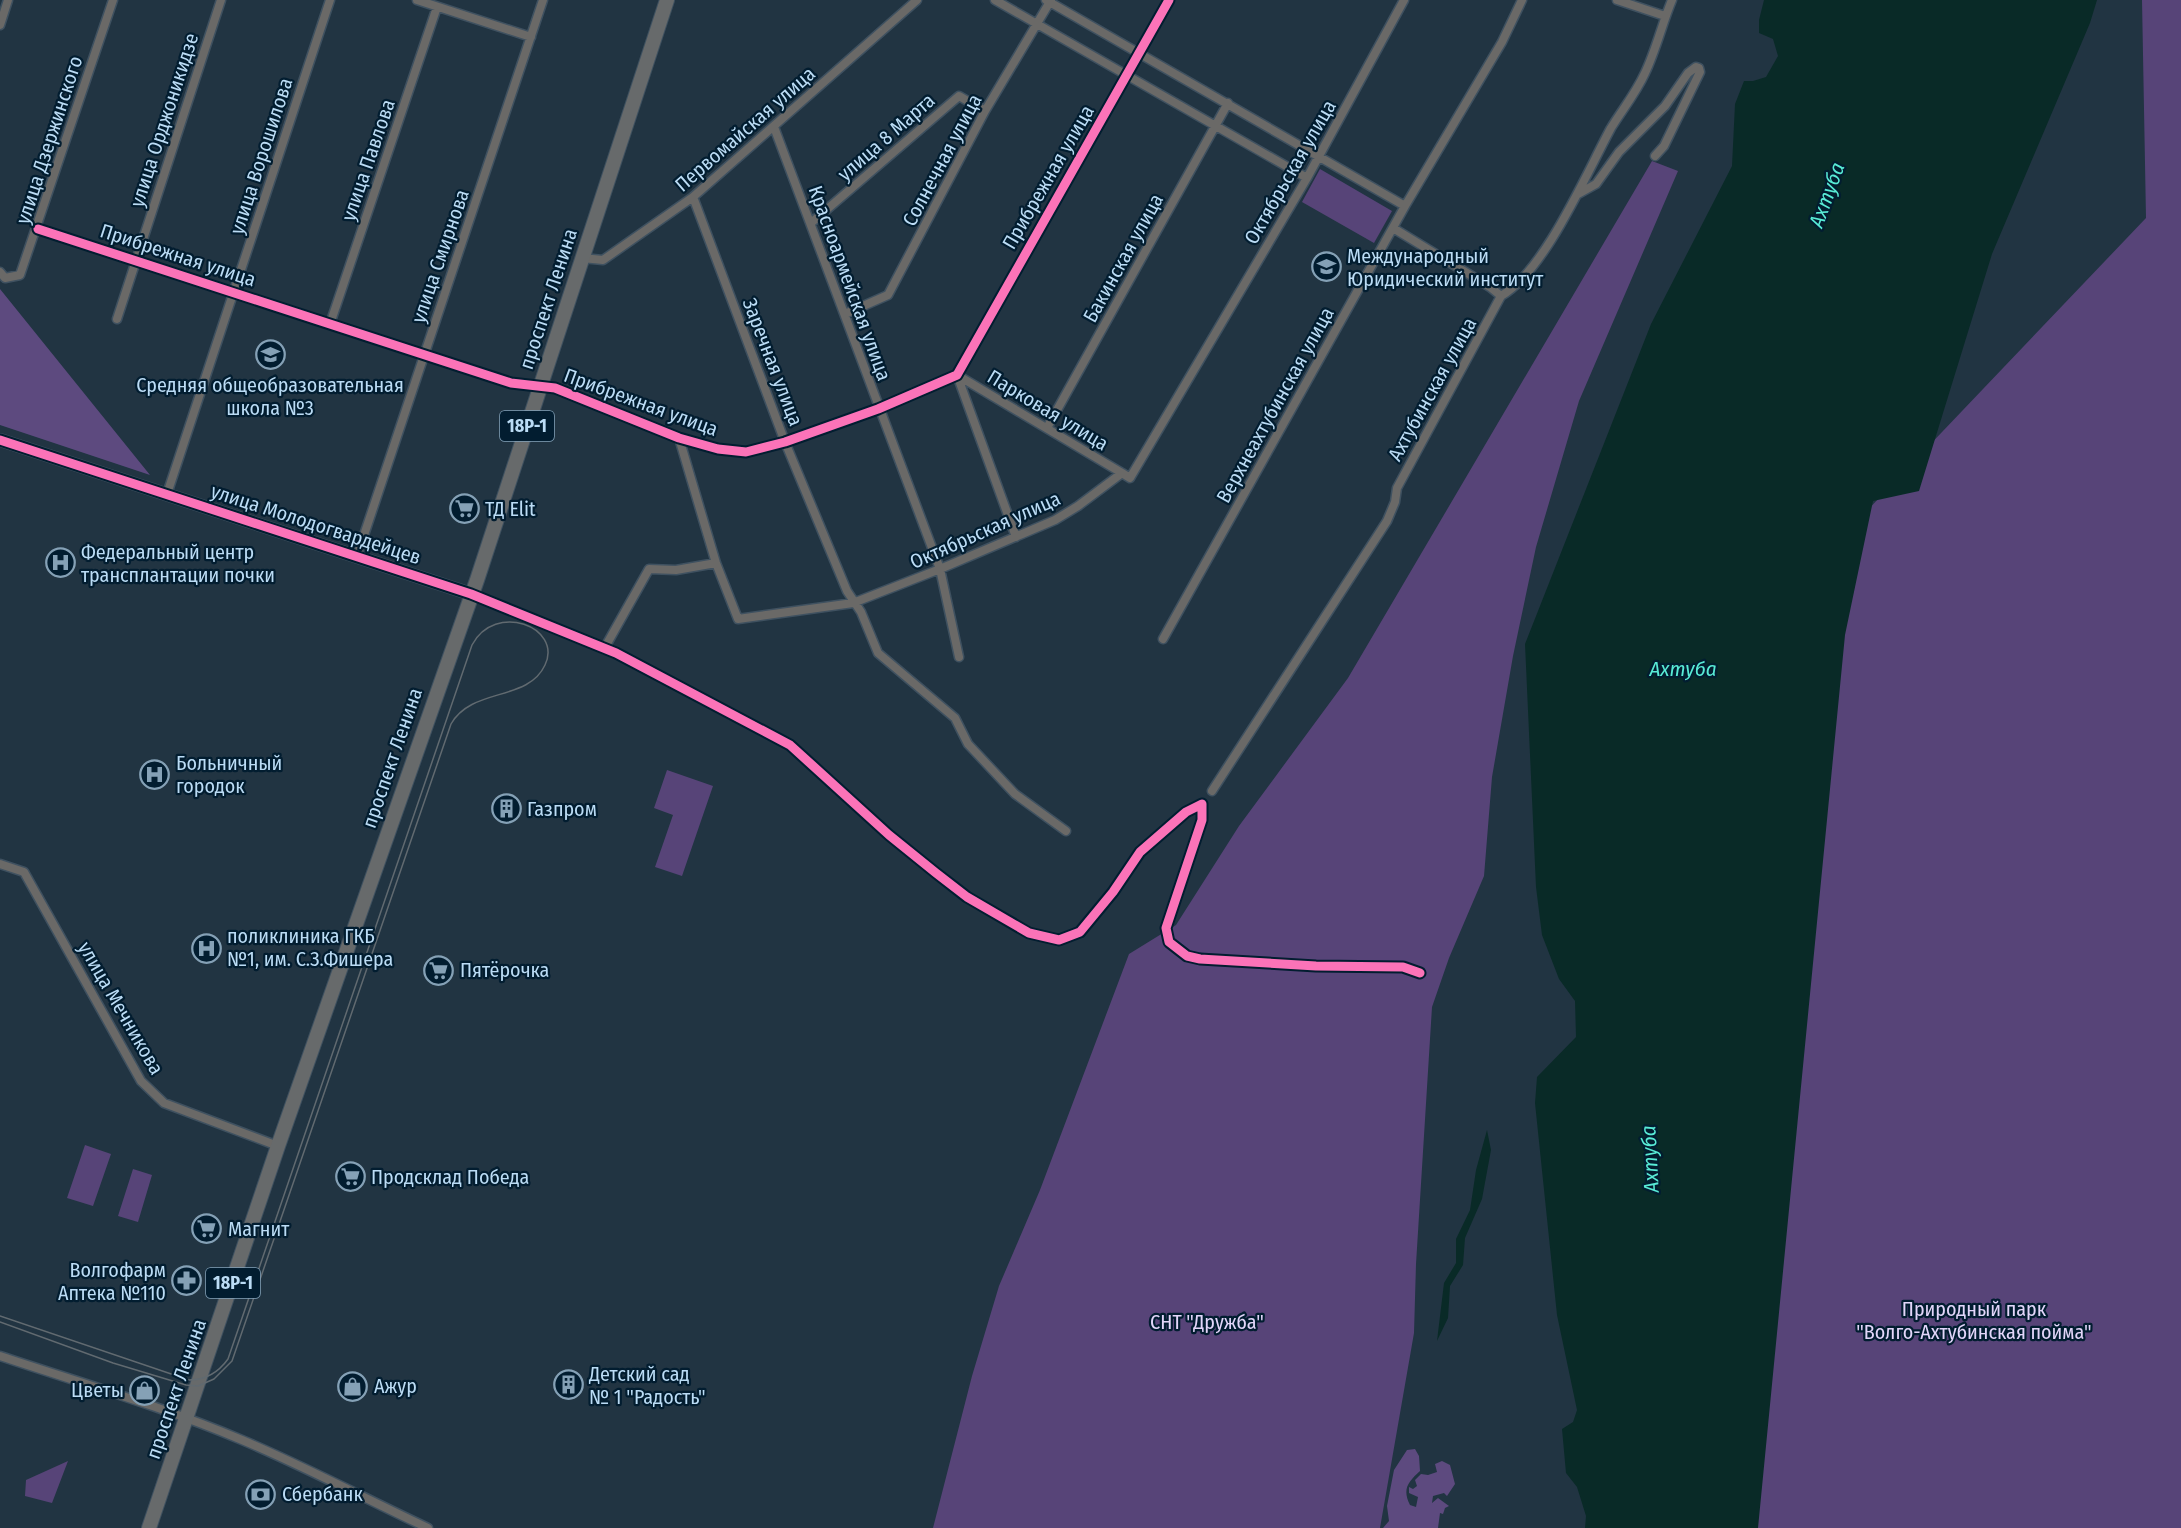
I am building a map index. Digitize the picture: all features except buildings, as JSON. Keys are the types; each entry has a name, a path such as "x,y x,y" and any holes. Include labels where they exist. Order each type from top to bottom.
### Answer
{"main road":[{"name":"проспект Ленина","path":"149,1528 278,1146 471,594 667,0"}],"street":[{"path":"0,26 8,0"},
{"name":"улица Дзержинского","path":"3,275 20,275 38,229 113,0"},
{"name":"улица Орджоникидзе","path":"117,319 221,0"},
{"name":"улица Ворошилова","path":"167,494 330,0"},
{"path":"417,0 531,37"},
{"name":"улица Смирнова","path":"357,556 543,0"},
{"name":"Первомайская улица","path":"582,258 603,260 693,197 917,0"},
{"path":"995,0 1216,124 1307,178"},
{"name":"Прибрежная улица","path":"38,229 511,383 555,388 679,438 718,449 746,452 785,442 879,409 957,375 1169,0"},
{"name":"Октябрьская улица","path":"679,438 716,563 738,619 853,603 940,570 1016,537 1078,506 1122,473 1130,478 1307,178 1404,0"},
{"name":"Верхнеахтубинская улица","path":"1163,639 1405,206 1502,42 1522,0"},
{"path":"1617,0 1665,16"},
{"name":"Ахтубинская улица","path":"1212,791 1387,521 1395,502 1397,488 1501,296 1529,273 1578,195 1612,127 1644,75 1672,0"},
{"path":"1049,1 1405,206"},
{"name":"Солнечная улица","path":"845,314 888,295 986,111 1049,1"},
{"name":"улица Павлова","path":"330,324 437,7"},
{"path":"1578,195 1596,184 1619,152 1665,105 1688,73 1696,67 1699,68 1700,72 1664,146 1655,156"},
{"name":"улица 8 Марта","path":"811,223 959,96 986,111"},
{"name":"Бакинская улица","path":"1047,428 1228,103"},
{"name":"Красноармейская улица","path":"774,127 940,570 959,657"},
{"name":"Заречная улица","path":"693,197 785,442 853,603 861,612 878,653 955,718 968,744 1015,794 1066,831"},
{"path":"1393,228 1490,286 1501,296"},
{"path":"957,375 1016,537"},
{"name":"Парковая улица","path":"957,375 1122,473"},
{"name":"улица Молодогвардейцев","path":"0,440 471,594 616,653 790,745 888,835 936,873 967,897 1029,933 1059,940 1080,932 1113,892 1140,852 1186,812 1202,804 1202,820 1166,928 1169,942 1187,956 1200,959 1316,966 1403,967 1420,973"},
{"path":"604,648 650,568 676,570 716,563"},
{"name":"улица Мечникова","path":"0,864 24,872 141,1081 164,1103 278,1146"},
{"path":"0,1356 187,1419 349,1488 367,1500 428,1528"}],"green space":[{"name":"Природный парк \"Волго-Ахтубинская пойма\"","path":"2142,0 2181,0 2181,1528 1745,1528 1841,538 2146,218"},
{"name":"СНТ \"Дружба\"","path":"1652,161 1678,171 1579,401 1536,547 1513,656 1492,777 1484,876 1449,958 1432,1007 1416,1264 1414,1333 1380,1528 933,1528 972,1376 999,1286 1040,1190 1129,954 1176,925 1239,826 1348,678"},
{"path":"1320,169 1392,211 1374,243 1302,202"},
{"path":"667,770 713,786 682,876 655,867 673,815 654,808"},
{"path":"85,1145 111,1154 93,1206 67,1198"},
{"path":"133,1169 152,1175 138,1222 118,1216"},
{"path":"68,1461 52,1503 25,1496 26,1480"}],"shaded area":[{"path":"0,289 150,475 0,425"},
{"path":"1415,1449 1419,1456 1420,1471 1406,1490 1410,1505 1416,1507 1418,1497 1409,1493 1409,1487 1413,1489 1417,1486 1415,1480 1421,1474 1428,1475 1437,1472 1435,1464 1442,1461 1450,1465 1455,1484 1447,1496 1444,1493 1433,1496 1432,1503 1438,1498 1449,1506 1445,1508 1443,1514 1440,1513 1438,1528 1383,1528 1389,1521 1387,1506 1394,1470 1407,1450"}],"water":[{"name":"Ахтуба","path":"1764,0 2097,0 2090,23 1992,254 1919,491 1873,501 1845,635 1758,1528 1585,1528 1586,1516 1577,1487 1566,1473 1562,1429 1573,1422 1577,1410 1557,1315 1535,1103 1537,1077 1576,1037 1575,1001 1559,979 1542,935 1536,887 1525,644 1651,324 1732,166 1735,104 1744,81 1766,77 1778,56 1773,39 1759,33 1759,20"},
{"path":"1487,1130 1491,1150 1482,1199 1465,1238 1463,1265 1450,1286 1448,1318 1437,1341 1444,1283 1456,1263 1456,1239 1470,1210 1476,1170"}],"tram line":[{"path":"0,1316 189,1380 211,1375 228,1359 472,645 482,632 496,624 510,622 524,624 536,630 544,640 548,651 545,665 537,677 526,685 472,704 460,712 451,724 232,1361 214,1379 198,1386 186,1385 113,1363 0,1322"}],"cycle path":[{"path":"38,229 511,383 555,388 679,438 718,449 746,452 785,442 878,409 957,375 1169,0"},
{"path":"0,440 471,594 616,653 790,745 889,835 936,873 967,897 1029,933 1059,940 1080,932 1113,892 1140,852 1186,812 1202,804 1202,820 1166,928 1169,942 1187,956 1200,959 1316,966 1403,967 1420,973"}],"place":[{"name":"Международный Юридический институт","path":"1326,267"},
{"name":"Средняя общеобразовательная школа №3","path":"270,355"},
{"name":"ТД Elit","path":"464,509"},
{"name":"Федеральный центр трансплантации почки","path":"60,563"},
{"name":"Больничный городок","path":"155,775"},
{"name":"Газпром","path":"506,809"},
{"name":"поликлиника ГКБ №1, им. С.З.Фишера","path":"206,948"},
{"name":"Пятёрочка","path":"439,970"},
{"name":"Продсклад Победа","path":"350,1177"},
{"name":"Магнит","path":"207,1229"},
{"name":"Волгофарм Аптека №110","path":"187,1281"},
{"name":"Детский сад № 1 \"Радость\"","path":"568,1385"},
{"name":"Ажур","path":"353,1386"},
{"name":"Цветы","path":"145,1390"},
{"name":"Сбербанк","path":"261,1494"}]}
